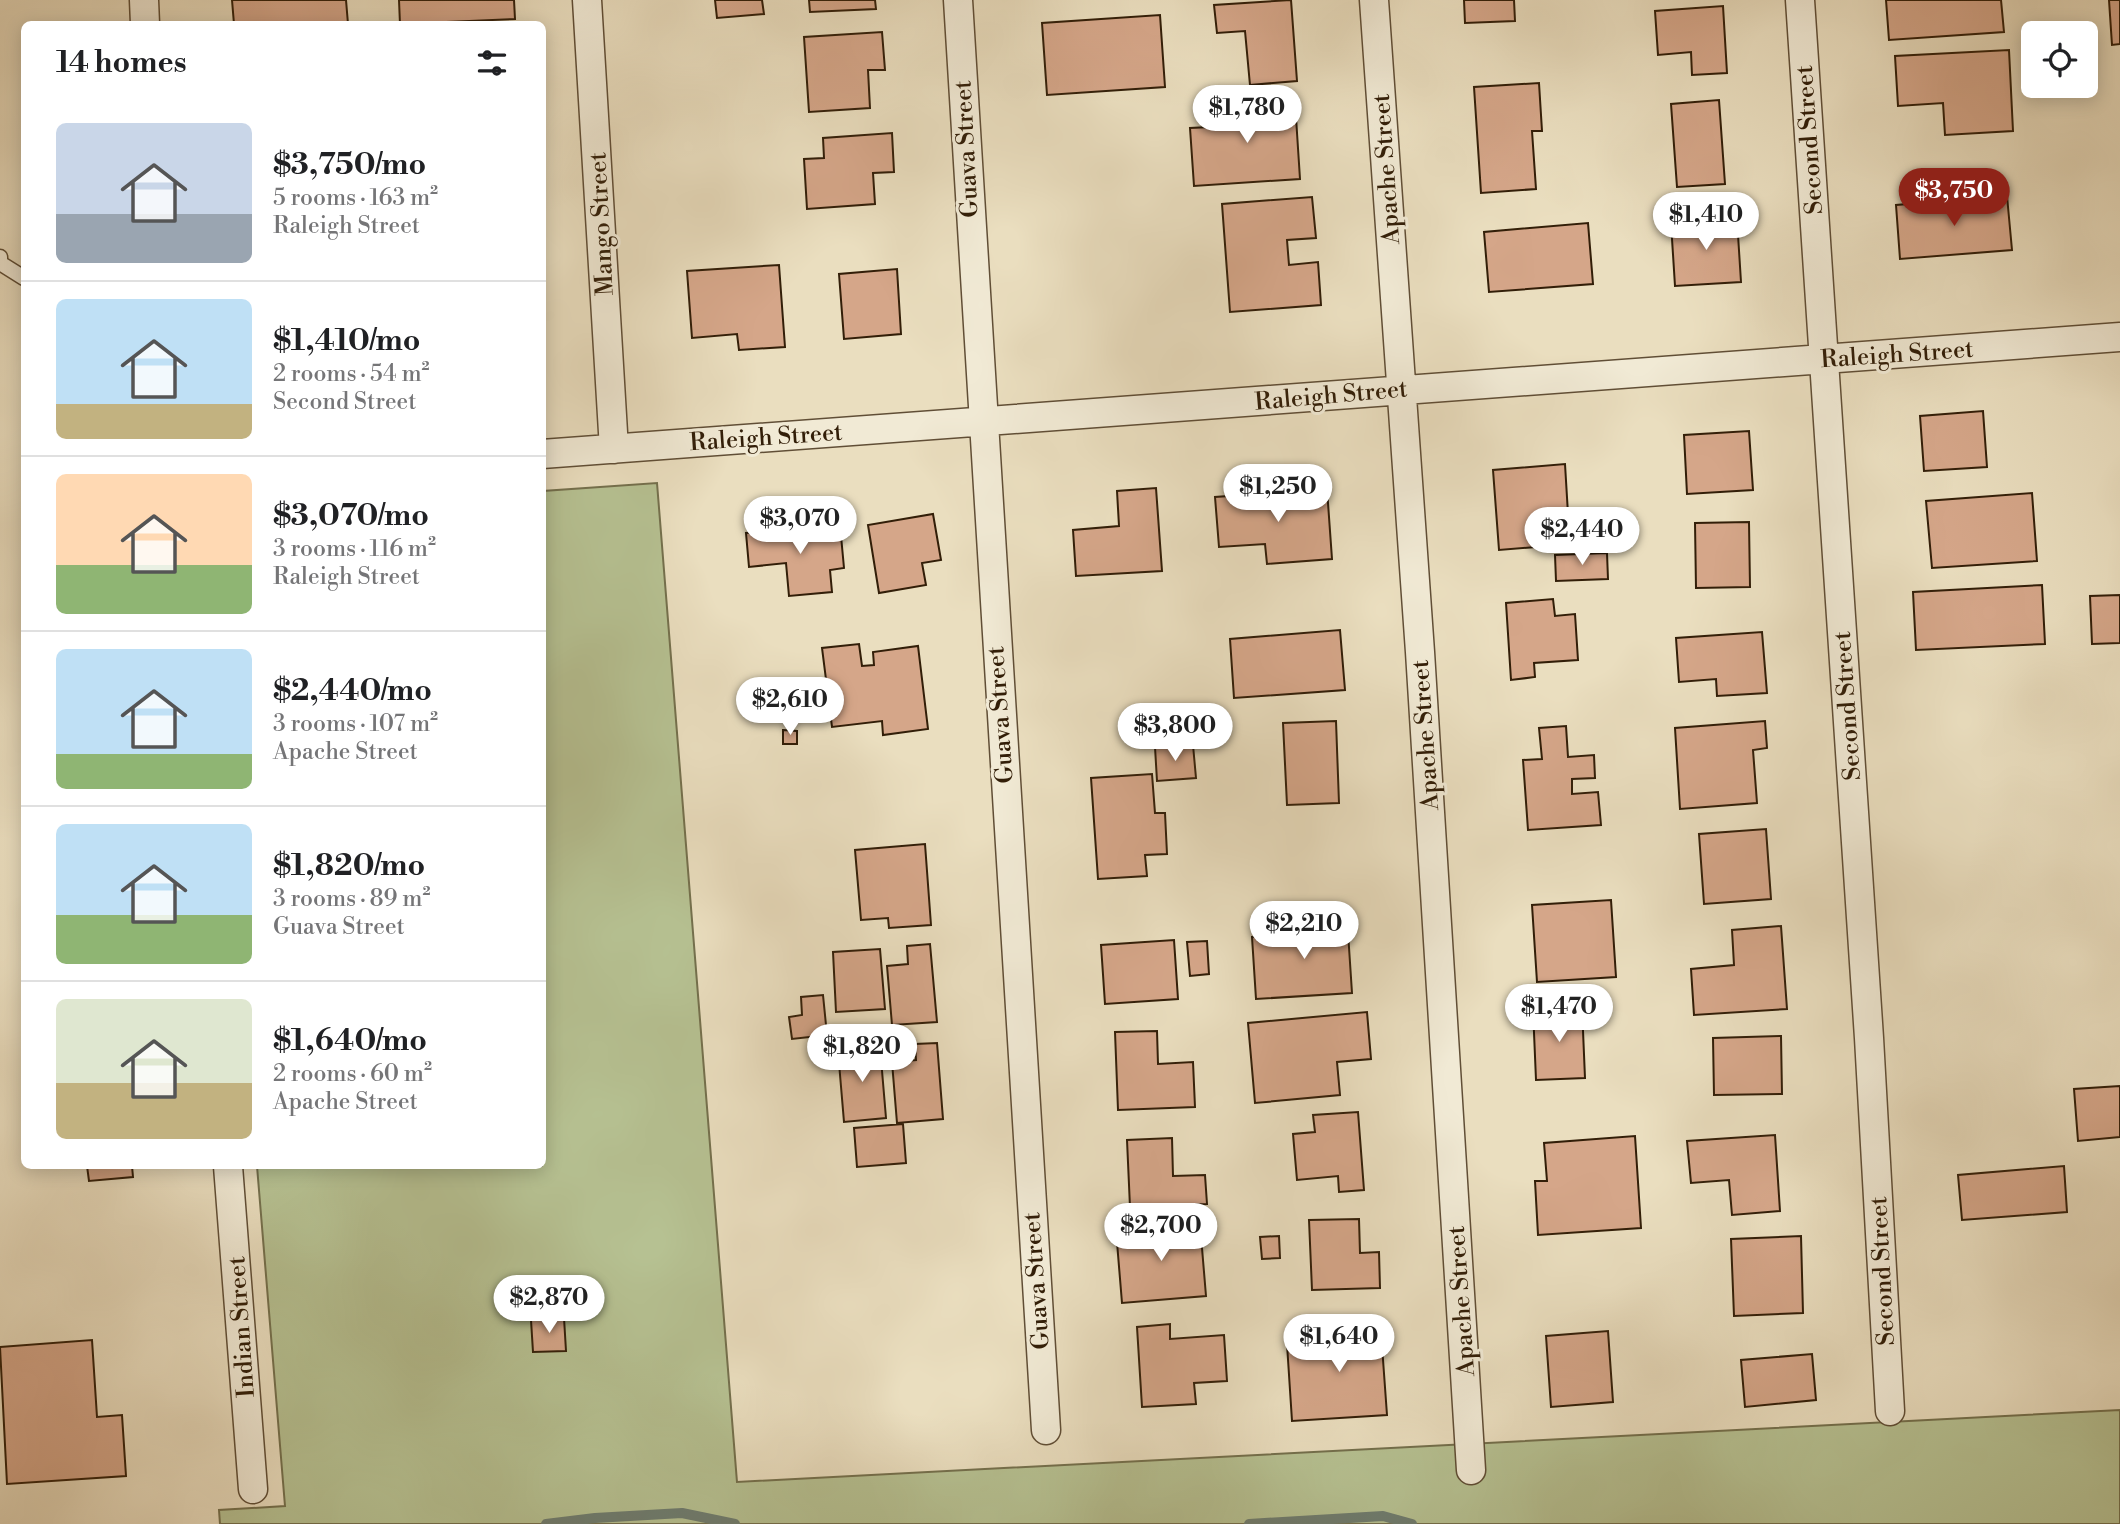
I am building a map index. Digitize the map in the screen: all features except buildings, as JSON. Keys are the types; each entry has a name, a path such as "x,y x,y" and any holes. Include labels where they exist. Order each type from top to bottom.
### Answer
{"street":[{"path":"144,0 145,21"},
{"name":"Mango Street","path":"587,0 614,449"},
{"name":"Guava Street","path":"958,0 1046,1430"},
{"name":"Apache Street","path":"1374,0 1402,389 1471,1470"},
{"name":"Second Street","path":"1800,0 1890,1411"},
{"name":"Raleigh Street","path":"546,454 2120,337"},
{"name":"Indian Street","path":"228,1169 253,1489"}],"lane":[{"path":"0,257 0,263 21,276"}],"green space":[{"path":"657,483 737,1482 2120,1410 2120,1524 220,1524 219,1510 285,1506 257,1169 546,1169 546,491"}],"waterway":[{"path":"546,1524 682,1513 735,1524"},
{"path":"1249,1524 1383,1516 1412,1524"}]}
